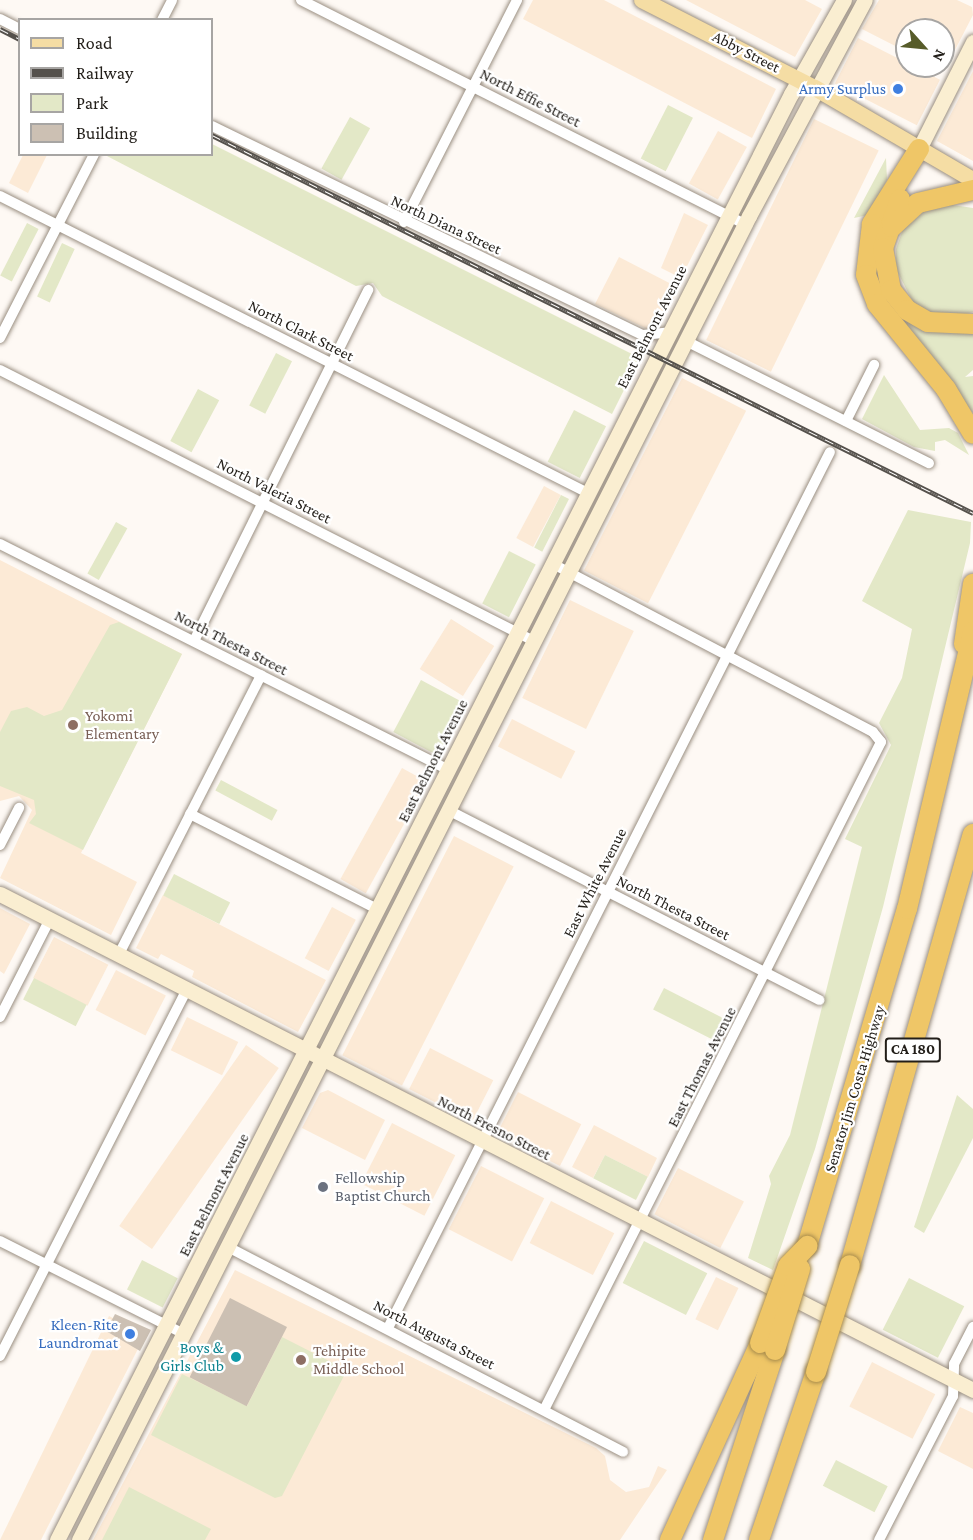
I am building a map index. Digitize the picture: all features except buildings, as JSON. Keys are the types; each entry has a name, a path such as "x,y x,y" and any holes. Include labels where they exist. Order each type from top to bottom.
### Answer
{"highway":[{"path":"919,149 883,248 886,279 907,310 940,326 973,324"},
{"path":"919,149 872,224 866,275 877,304 946,389 973,434"},
{"path":"883,248 911,207 938,196 973,190"},
{"path":"952,715 973,584"},
{"name":"Senator Jim Costa Highway","path":"767,1346 788,1266 807,1246 898,942 973,632"},
{"name":"CA 180","path":"759,1540 850,1265 973,834"},
{"path":"670,1540 767,1346"},
{"path":"713,1540 767,1346"},
{"path":"774,1540 811,1424 816,1372"},
{"path":"663,1540 701,1479"}],"main road":[{"name":"Abby Street","path":"642,0 799,79 973,180"},
{"name":"East Belmont Avenue","path":"57,1540 307,1052 693,286 799,79 844,0"},
{"path":"79,1540 450,811 745,224 815,88 865,0"},
{"path":"919,149 973,42"},
{"path":"686,340 680,334 696,301 693,286"},
{"name":"North Fresno Street","path":"0,894 323,1061 973,1390"}],"street":[{"path":"163,18 172,0"},
{"name":"North Effie Street","path":"301,0 745,224"},
{"path":"404,222 517,0"},
{"path":"0,19 18,28"},
{"name":"North Diana Street","path":"213,126 404,222 643,335 670,332"},
{"path":"0,338 92,156"},
{"name":"North Clark Street","path":"0,196 588,493"},
{"path":"194,641 265,502 368,290"},
{"path":"686,340 929,463"},
{"path":"846,421 874,365"},
{"name":"North Valeria Street","path":"0,370 265,502 534,641"},
{"name":"East White Avenue","path":"388,1328 830,452"},
{"name":"North Thesta Street","path":"0,544 449,770"},
{"path":"553,564 726,658"},
{"name":"East Thomas Avenue","path":"545,1408 766,973 880,739 726,658"},
{"path":"119,954 261,675"},
{"path":"0,845 19,808"},
{"name":"North Thesta Street","path":"450,811 819,1000"},
{"path":"190,814 378,910"},
{"path":"0,1017 50,919"},
{"path":"0,1356 186,991"},
{"path":"0,1241 184,1334"},
{"name":"North Augusta Street","path":"228,1247 545,1408 623,1452"},
{"path":"879,1540 952,1396 954,1364 973,1327"}],"shaded area":[{"path":"533,0 604,0 776,89 752,138 523,19"},
{"path":"686,0 805,0 822,9 795,57"},
{"path":"879,0 957,0 972,7 973,15 955,50 955,18 895,18 895,46 862,29"},
{"path":"858,38 895,57 895,78 940,80 917,125 835,83"},
{"path":"973,71 973,161 937,141"},
{"path":"814,119 879,151 771,372 706,340"},
{"path":"718,131 747,147 718,199 689,183"},
{"path":"22,156 46,156 28,193 9,183"},
{"path":"684,213 708,225 681,278 661,268"},
{"path":"619,257 679,288 661,324 647,329 595,304"},
{"path":"682,378 746,411 648,603 584,570"},
{"path":"544,486 561,495 533,547 516,538"},
{"name":"Yokomi Elementary","path":"0,560 182,654 81,853 137,882 111,935 0,878 32,810 19,796 0,801"},
{"path":"570,600 634,631 586,729 522,698"},
{"path":"451,619 494,646 463,696 420,669"},
{"path":"512,719 575,751 561,779 498,747"},
{"path":"402,768 427,782 366,893 340,879"},
{"path":"454,836 514,866 402,1086 342,1055"},
{"path":"163,895 326,980 298,1032 192,977 194,971 161,954 158,959 136,948"},
{"path":"332,907 356,920 329,971 305,958"},
{"path":"0,908 30,924 4,974 0,971"},
{"path":"54,937 108,965 87,1006 33,978"},
{"path":"116,970 166,995 145,1036 96,1010"},
{"path":"187,1017 238,1042 222,1075 171,1050"},
{"path":"246,1045 279,1068 152,1249 119,1226"},
{"path":"430,1048 493,1080 472,1121 409,1089"},
{"path":"328,1090 385,1120 365,1160 302,1128 320,1093"},
{"path":"518,1092 581,1124 560,1166 497,1134"},
{"path":"392,1123 455,1155 424,1216 361,1184"},
{"path":"594,1125 657,1158 648,1177 605,1155 593,1178 572,1167"},
{"path":"481,1166 544,1198 512,1261 449,1229"},
{"path":"678,1168 744,1202 720,1248 654,1214"},
{"path":"551,1201 614,1233 593,1275 530,1243"},
{"name":"Tehipite Middle School","path":"235,1270 596,1448 605,1456 610,1480 626,1492 649,1487 658,1466 667,1470 620,1540 93,1540"},
{"path":"716,1277 738,1288 718,1330 695,1319"},
{"path":"109,1316 145,1335 41,1540 0,1540"},
{"path":"872,1362 935,1394 913,1439 849,1407"},
{"path":"960,1407 973,1413 973,1469 938,1451"}],"green space":[{"path":"668,105 693,118 666,171 641,158"},
{"path":"350,117 370,128 342,180 321,169"},
{"path":"213,144 640,358 612,414 382,296 373,283 356,286 107,156 213,156"},
{"path":"886,158 887,180 868,215 854,218"},
{"path":"946,204 973,208 973,312 957,316 930,312 913,302 896,269 896,249 903,229 926,210"},
{"path":"27,223 39,229 12,281 0,276"},
{"path":"62,243 75,249 50,302 37,296"},
{"path":"893,310 973,330 973,370 965,377 973,376 973,413"},
{"path":"276,353 292,361 265,414 249,406"},
{"path":"884,375 920,430 949,428 958,433 969,455 945,440 935,442 935,451 914,447 862,419"},
{"path":"198,389 219,400 191,452 170,441"},
{"path":"574,410 606,426 580,478 548,462"},
{"path":"561,495 569,499 542,552 534,548"},
{"path":"908,510 971,522 970,543 883,907 815,1149 773,1270 748,1258 771,1184 769,1176 790,1135 862,847 845,839 891,745 879,723 902,678 912,629 862,601"},
{"path":"116,522 127,528 99,580 87,574"},
{"path":"509,551 536,565 509,617 482,604"},
{"name":"Yokomi Elementary","path":"119,622 182,654 83,850 29,823 36,814 34,800 0,786 0,732 11,711 27,707 44,716 62,710 110,625"},
{"path":"421,680 465,703 437,756 393,732"},
{"path":"221,780 278,810 272,821 215,791"},
{"path":"174,874 230,903 219,924 163,895"},
{"path":"34,978 87,1005 76,1026 23,999"},
{"path":"664,988 727,1020 716,1042 653,1009"},
{"path":"957,1095 973,1109 973,1138 924,1233 914,1227"},
{"path":"605,1155 648,1177 636,1200 593,1178"},
{"path":"644,1241 707,1273 686,1315 623,1283"},
{"path":"142,1260 178,1278 163,1308 127,1289"},
{"path":"909,1278 964,1306 938,1358 883,1330"},
{"path":"282,1337 347,1370 282,1496 275,1498 151,1435 182,1374 247,1406"},
{"path":"836,1460 888,1486 875,1512 823,1486"},
{"path":"129,1487 211,1529 205,1540 102,1540"}],"railway":[{"path":"0,29 18,38"},
{"path":"213,135 973,513"}],"place":[{"name":"Army Surplus","path":"898,89"},
{"name":"Yokomi Elementary","path":"73,725"},
{"name":"Fellowship Baptist Church","path":"323,1187"},
{"name":"Kleen-Rite Laundromat","path":"130,1334"},
{"name":"Boys & Girls Club","path":"236,1357"},
{"name":"Tehipite Middle School","path":"301,1360"}]}
